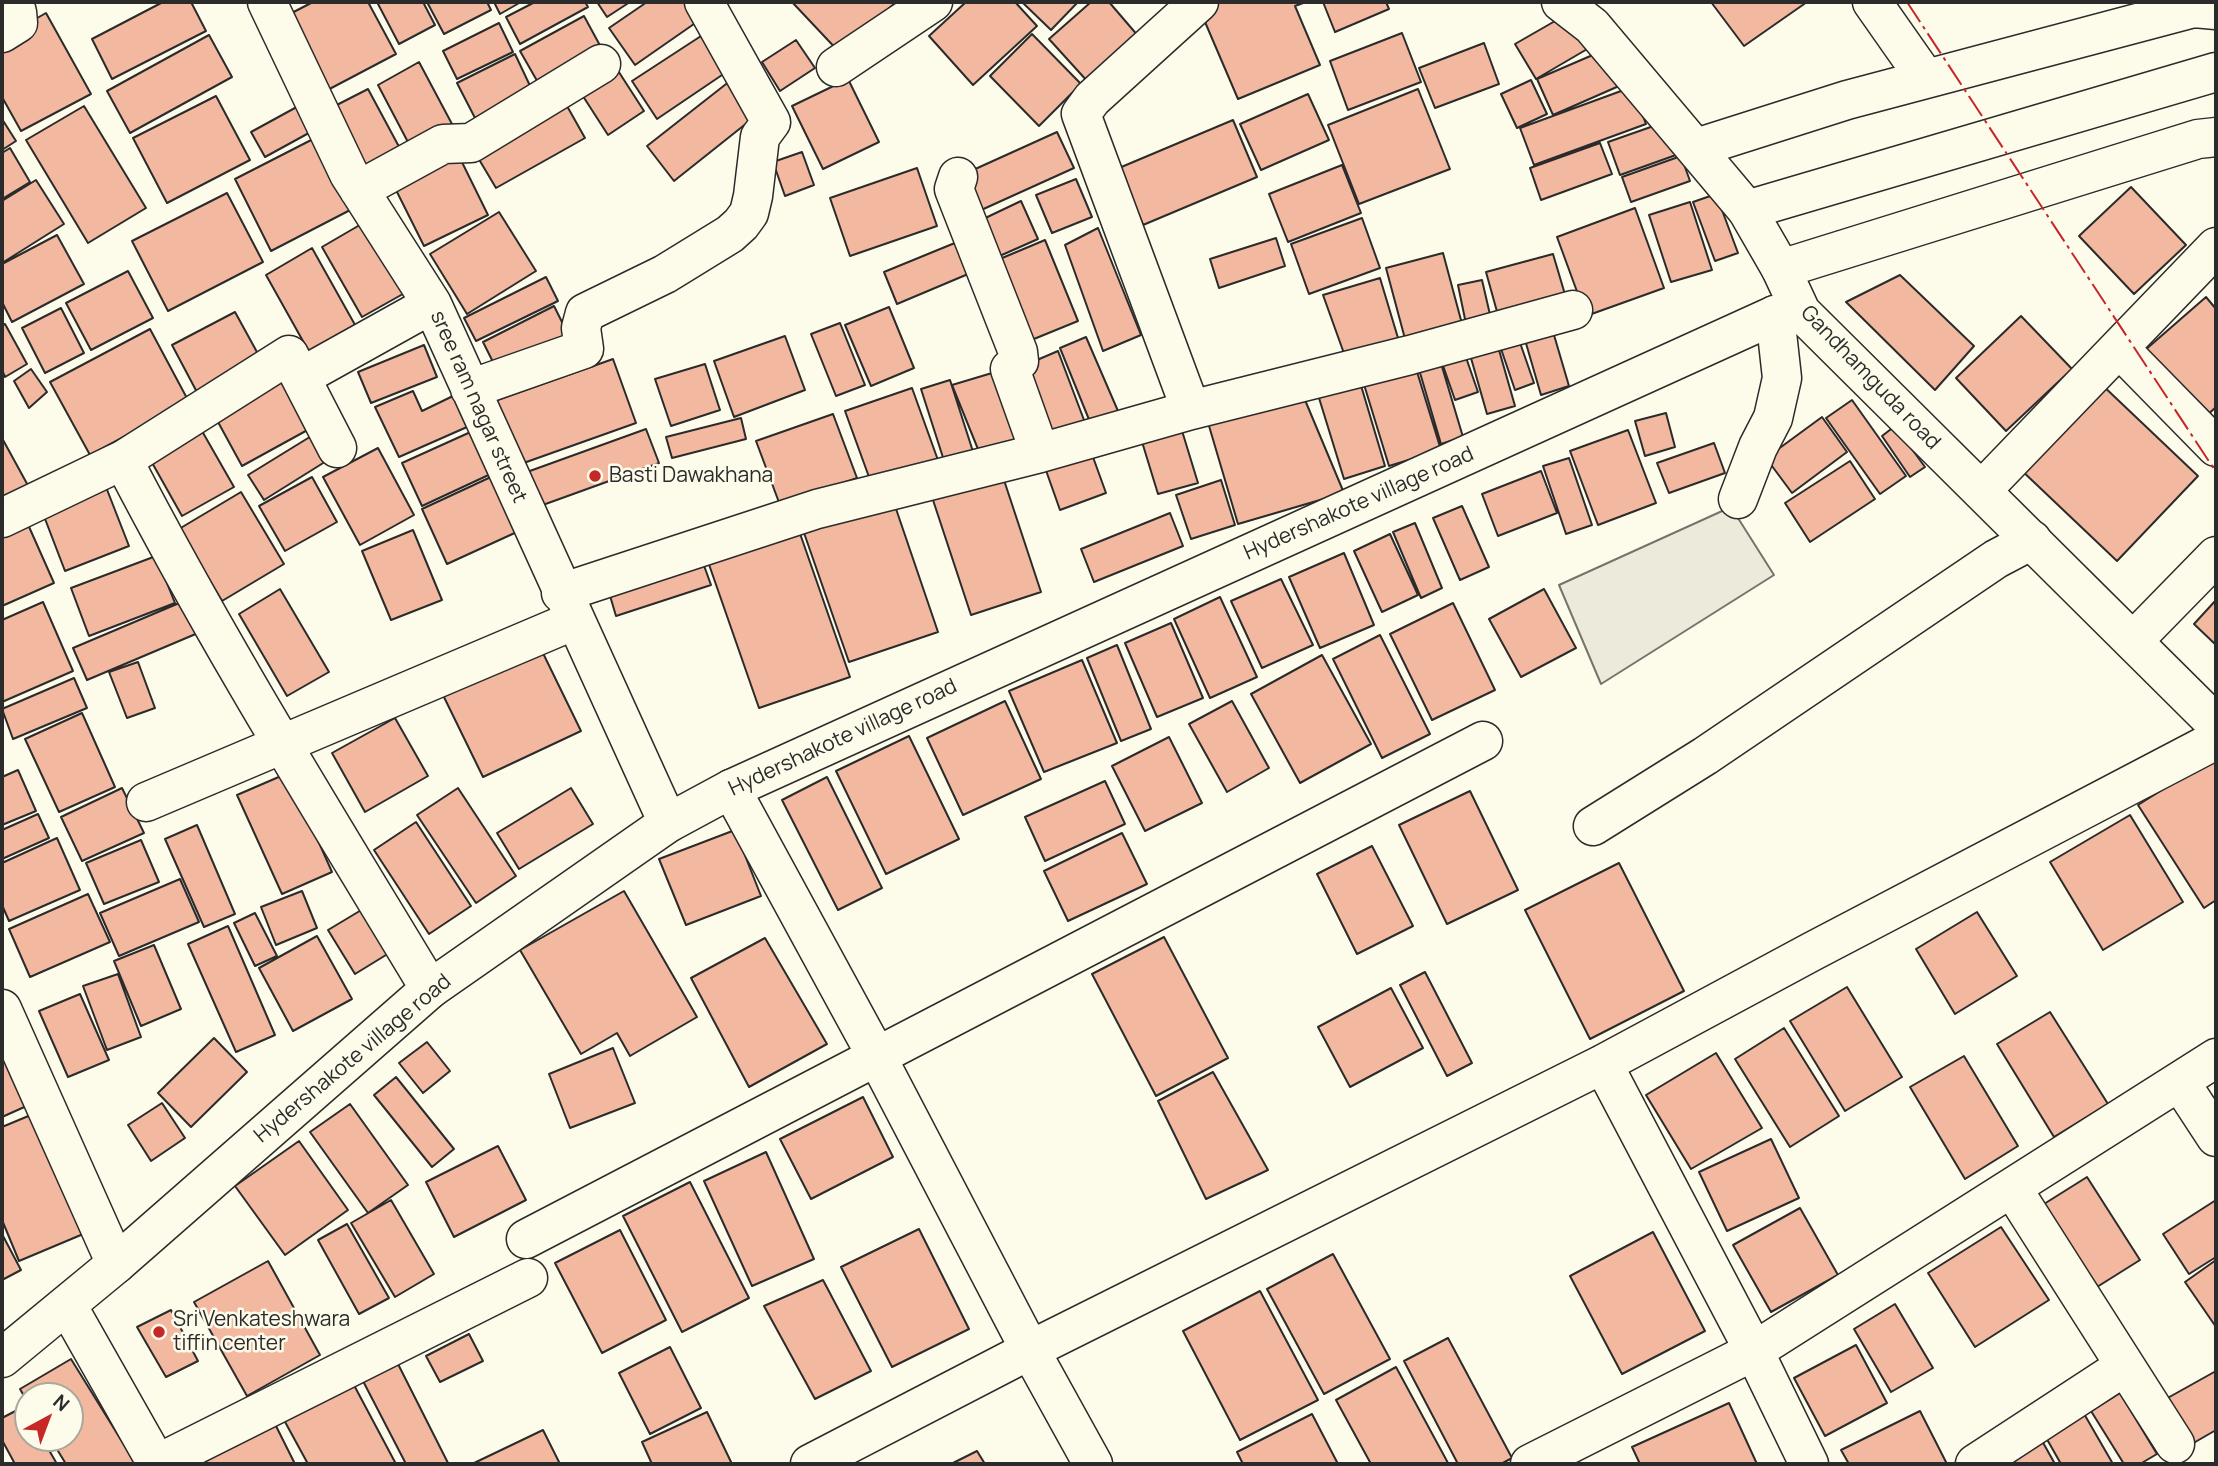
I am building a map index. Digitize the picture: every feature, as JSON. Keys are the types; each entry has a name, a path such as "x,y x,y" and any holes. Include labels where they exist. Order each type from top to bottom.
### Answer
{"street":[{"path":"2,33 18,23 18,12 10,2"},
{"name":"sree ram nagar street","path":"267,2 349,174 432,304 668,823"},
{"path":"470,388 584,349 581,328 585,313 665,274 698,254 730,234 749,213 760,137 771,122 704,2"},
{"path":"836,67 933,2"},
{"path":"1191,410 1081,114 1092,99 1199,2"},
{"name":"Gandhamguda road","path":"1561,2 1592,26 1747,210 1781,269 1788,314 1982,490 2216,724"},
{"path":"1872,2 1926,79"},
{"path":"1696,148 1847,100 1926,79 2194,8 2216,10"},
{"path":"359,190 443,144 471,143 601,64"},
{"path":"1747,210 2216,72"},
{"path":"1781,269 2198,139 2216,137"},
{"path":"958,177 954,190 1018,352 1019,360 1010,369 1040,453"},
{"path":"1982,490 2216,247"},
{"path":"301,377 432,304"},
{"path":"146,802 281,744 568,606 817,509 1040,453 1191,410 1573,310"},
{"path":"1738,499 1758,447 1773,418 1782,378 1788,314"},
{"name":"Hydershakote village road","path":"2,1358 116,1264 430,989 668,823 731,789 1788,314"},
{"path":"2119,348 2216,447"},
{"path":"2,518 124,460 289,355 338,448"},
{"path":"124,460 167,545 281,744 430,989"},
{"path":"1593,826 1705,756 1996,559 2032,540"},
{"path":"2133,640 2216,556"},
{"path":"810,1464 1030,1350 1603,1064 1825,944 2216,740"},
{"path":"526,1239 1483,741"},
{"path":"731,789 1093,1464"},
{"path":"2,1009 116,1264"},
{"path":"1530,1464 1754,1351 2216,1058"},
{"path":"1603,1064 1754,1351 1808,1464"},
{"path":"2180,1082 2216,1137"},
{"path":"2012,1188 2175,1444"},
{"path":"67,1305 157,1464 528,1278"},
{"path":"1975,1464 2125,1366"}],"shaded area":[{"path":"1731,507 1774,575 1601,684 1559,585"}],"building":[{"path":"163,2 191,2 206,31 112,79 92,39"},
{"path":"313,2 368,2 396,54 320,94 280,19"},
{"path":"377,2 423,2 435,25 399,44"},
{"path":"427,2 487,2 491,10 444,34"},
{"path":"494,2 521,2 500,14"},
{"path":"535,2 585,2 588,7 520,44 506,17"},
{"path":"597,2 630,2 607,17"},
{"path":"647,2 693,2 704,17 635,65 609,28"},
{"path":"792,2 896,2 841,54"},
{"path":"966,2 1015,2 1037,26 973,85 929,36"},
{"path":"1022,2 1078,2 1051,30"},
{"path":"1091,2 1109,2 1139,37 1088,82 1049,39"},
{"path":"1215,2 1306,2 1295,6 1320,65 1238,99 1199,8"},
{"path":"1323,2 1386,2 1389,9 1335,32"},
{"path":"1711,2 1807,2 1744,46"},
{"path":"46,13 91,94 21,131 2,97 2,38"},
{"path":"1569,13 1589,48 1536,79 1515,44"},
{"path":"584,16 603,51 540,86 520,51"},
{"path":"499,23 513,52 457,79 443,51"},
{"path":"1402,33 1421,82 1348,110 1330,61"},
{"path":"1032,34 1081,84 1039,126 990,76"},
{"path":"209,35 232,77 130,133 107,91"},
{"path":"701,36 725,73 657,119 632,81"},
{"path":"796,40 815,68 780,91 762,62"},
{"path":"1484,43 1499,84 1435,108 1419,68"},
{"path":"1602,51 1619,86 1553,115 1537,79"},
{"path":"515,54 532,90 475,118 457,83"},
{"path":"419,62 452,124 410,146 378,85"},
{"path":"615,66 644,111 608,135 579,90"},
{"path":"735,77 762,111 674,181 647,146"},
{"path":"848,79 879,142 823,169 792,106"},
{"path":"1531,80 1547,114 1517,128 1501,94"},
{"path":"1632,87 1646,124 1534,165 1520,128"},
{"path":"368,89 404,156 362,177 327,110"},
{"path":"1418,89 1450,169 1359,204 1328,125"},
{"path":"1308,94 1329,140 1261,170 1240,124"},
{"path":"216,96 250,160 167,203 133,138"},
{"path":"304,103 318,128 265,157 251,132"},
{"path":"84,106 146,208 88,243 26,140"},
{"path":"567,106 585,138 496,188 477,156"},
{"path":"2,119 16,141 2,150"},
{"path":"1233,120 1257,177 1143,225 1119,168"},
{"path":"1665,122 1676,155 1620,175 1608,142"},
{"path":"1057,132 1074,168 979,211 962,175"},
{"path":"319,136 356,207 271,251 235,179"},
{"path":"1600,143 1612,174 1541,200 1530,168"},
{"path":"10,148 30,182 2,199 2,153"},
{"path":"455,148 488,215 424,246 391,180"},
{"path":"802,152 814,185 785,196 773,162"},
{"path":"1681,156 1690,181 1631,202 1622,177"},
{"path":"1342,165 1361,213 1288,242 1269,194"},
{"path":"917,168 937,226 850,256 830,198"},
{"path":"1076,179 1092,217 1052,233 1036,195"},
{"path":"36,180 64,224 2,263 2,201"},
{"path":"2131,187 2186,245 2134,294 2079,236"},
{"path":"227,193 263,262 168,311 132,241"},
{"path":"1716,194 1738,253 1715,261 1693,202"},
{"path":"1021,201 1038,239 995,258 979,221"},
{"path":"1690,202 1712,270 1671,282 1649,215"},
{"path":"1635,208 1664,288 1586,316 1557,237"},
{"path":"499,212 536,271 467,314 430,254"},
{"path":"1362,218 1380,268 1309,294 1291,244"},
{"path":"370,219 410,290 362,317 322,247"},
{"path":"1098,228 1141,335 1103,351 1065,245"},
{"path":"57,235 84,284 12,322 2,302 2,264"},
{"path":"967,238 980,269 897,304 884,272"},
{"path":"1276,238 1285,266 1219,288 1210,259"},
{"path":"1045,240 1078,321 1029,341 995,261"},
{"path":"312,248 359,332 313,359 266,275"},
{"path":"1443,253 1465,335 1408,350 1386,268"},
{"path":"1553,254 1569,308 1501,326 1486,272"},
{"path":"128,271 153,318 91,350 66,303"},
{"path":"1900,275 1974,346 1935,390 1846,302"},
{"path":"546,277 558,301 476,341 464,318"},
{"path":"1380,278 1401,348 1346,359 1323,295"},
{"path":"1482,280 1491,319 1466,324 1458,285"},
{"path":"2206,297 2216,309 2216,407 2204,418 2144,351"},
{"path":"554,306 568,334 497,370 483,342"},
{"path":"889,307 914,368 871,386 845,325"},
{"path":"61,308 84,353 45,373 22,328"},
{"path":"235,312 263,363 199,396 172,345"},
{"path":"2021,316 2072,369 2006,431 1956,378"},
{"path":"1549,318 1569,386 1541,395 1521,326"},
{"path":"840,323 865,385 836,396 811,334"},
{"path":"5,324 27,364 5,377 2,370 2,325"},
{"path":"150,329 189,402 90,455 50,382"},
{"path":"1517,334 1534,383 1515,390 1498,340"},
{"path":"785,336 805,390 734,417 714,361"},
{"path":"1495,336 1515,406 1487,414 1467,344"},
{"path":"1086,337 1118,411 1090,422 1060,348"},
{"path":"424,345 437,377 371,403 358,372"},
{"path":"1462,346 1478,392 1455,400 1439,354"},
{"path":"1058,351 1087,428 1047,443 1023,366"},
{"path":"613,359 636,423 518,465 495,401"},
{"path":"1440,360 1463,437 1441,444 1418,366"},
{"path":"1414,362 1441,450 1389,466 1362,378"},
{"path":"705,364 720,410 671,426 655,379"},
{"path":"31,369 47,392 29,408 14,381"},
{"path":"283,372 313,427 242,466 212,411"},
{"path":"1357,372 1385,466 1344,479 1315,385"},
{"path":"992,373 1020,451 982,459 952,385"},
{"path":"950,380 976,461 947,470 921,389"},
{"path":"2099,382 2198,476 2117,561 2018,467"},
{"path":"912,388 939,463 873,488 845,411"},
{"path":"413,391 422,411 453,396 467,427 399,457 375,407"},
{"path":"1305,400 1344,493 1238,524 1204,409"},
{"path":"1852,400 1906,476 1880,494 1826,418"},
{"path":"1666,413 1675,447 1645,456 1635,421"},
{"path":"833,414 857,478 780,505 756,441"},
{"path":"1822,417 1847,452 1792,493 1766,458"},
{"path":"741,418 746,439 672,458 666,437"},
{"path":"1179,421 1198,483 1158,494 1139,432"},
{"path":"198,424 234,487 182,516 146,452"},
{"path":"1895,426 1925,467 1910,477 1882,436"},
{"path":"646,429 659,463 540,506 527,472"},
{"path":"475,430 495,472 422,506 402,463"},
{"path":"1628,430 1656,503 1598,525 1570,451"},
{"path":"313,435 328,460 264,500 248,475"},
{"path":"2,438 31,491 2,508"},
{"path":"1714,443 1725,473 1669,493 1657,463"},
{"path":"1089,446 1106,493 1060,510 1043,462"},
{"path":"378,448 414,515 360,545 323,477"},
{"path":"1569,458 1592,525 1566,534 1543,466"},
{"path":"1850,461 1875,499 1810,542 1785,503"},
{"path":"1000,468 1041,592 971,615 930,491"},
{"path":"1541,471 1557,513 1498,536 1482,494"},
{"path":"493,476 519,531 447,564 422,509"},
{"path":"312,477 337,522 285,551 259,506"},
{"path":"1221,480 1235,525 1191,539 1176,495"},
{"path":"106,487 129,546 65,571 42,511"},
{"path":"241,492 284,564 222,601 179,529"},
{"path":"893,500 938,632 849,662 803,530"},
{"path":"1462,506 1489,567 1460,580 1433,518"},
{"path":"1170,513 1183,546 1094,582 1081,549"},
{"path":"26,520 54,583 2,606 2,530"},
{"path":"796,522 850,677 759,708 705,553"},
{"path":"1415,523 1442,588 1421,598 1393,532"},
{"path":"413,530 442,600 391,620 362,551"},
{"path":"1390,534 1418,595 1382,612 1354,551"},
{"path":"1344,553 1374,625 1320,648 1289,577"},
{"path":"156,556 175,603 89,636 71,588"},
{"path":"702,560 711,585 616,616 608,589"},
{"path":"1281,579 1313,645 1262,668 1231,601"},
{"path":"280,589 329,672 287,696 239,614"},
{"path":"1544,589 1576,648 1521,677 1489,619"},
{"path":"1220,597 1257,677 1210,698 1174,619"},
{"path":"2216,600 2216,645 2194,624"},
{"path":"184,601 198,633 87,680 73,648"},
{"path":"43,602 73,671 2,702 2,620"},
{"path":"1453,603 1495,690 1432,720 1390,634"},
{"path":"1171,623 1203,698 1157,717 1125,643"},
{"path":"1380,635 1430,734 1382,758 1333,659"},
{"path":"1117,645 1151,729 1121,741 1087,658"},
{"path":"540,647 581,731 483,777 442,693"},
{"path":"1322,655 1371,744 1300,783 1251,694"},
{"path":"1082,660 1117,743 1044,772 1009,691"},
{"path":"138,662 155,708 127,718 109,672"},
{"path":"74,678 87,708 13,739 2,709"},
{"path":"1005,701 1041,779 963,815 927,738"},
{"path":"1232,701 1269,768 1227,792 1189,724"},
{"path":"82,713 115,787 59,812 25,739"},
{"path":"395,718 428,776 365,812 332,753"},
{"path":"909,736 959,839 886,874 836,771"},
{"path":"1169,737 1202,803 1145,831 1112,766"},
{"path":"2213,758 2216,762 2216,900 2204,908 2138,805"},
{"path":"18,770 36,811 2,825 2,777"},
{"path":"288,773 332,872 282,894 237,795"},
{"path":"827,777 882,888 838,910 782,800"},
{"path":"1105,781 1125,824 1045,861 1025,817"},
{"path":"122,788 144,833 82,861 61,817"},
{"path":"458,788 516,876 476,903 417,815"},
{"path":"571,788 593,824 519,869 497,833"},
{"path":"1470,791 1518,890 1447,924 1399,825"},
{"path":"38,814 49,838 2,859 2,830"},
{"path":"2130,815 2183,902 2103,950 2050,862"},
{"path":"416,822 471,906 429,934 374,850"},
{"path":"197,825 235,914 204,927 165,839"},
{"path":"735,830 761,896 686,925 659,859"},
{"path":"1122,833 1147,884 1068,921 1044,871"},
{"path":"57,838 80,890 9,921 2,905 2,863"},
{"path":"141,840 159,882 104,904 86,863"},
{"path":"1372,846 1413,926 1357,954 1317,874"},
{"path":"1619,863 1684,991 1590,1039 1525,910"},
{"path":"180,879 199,922 119,956 100,913"},
{"path":"302,891 317,928 276,945 261,907"},
{"path":"624,891 697,1017 630,1056 617,1033 581,1054 520,950"},
{"path":"88,894 110,942 30,977 9,929"},
{"path":"373,903 399,947 355,974 328,930"},
{"path":"1977,912 2017,976 1955,1014 1916,949"},
{"path":"255,913 277,956 255,966 234,923"},
{"path":"228,926 275,1035 236,1052 188,944"},
{"path":"317,936 352,999 293,1031 259,968"},
{"path":"1164,937 1228,1058 1156,1096 1092,974"},
{"path":"765,938 827,1044 749,1087 691,978"},
{"path":"154,945 181,1009 141,1026 114,961"},
{"path":"1425,972 1472,1063 1447,1076 1400,985"},
{"path":"118,974 141,1037 107,1050 83,986"},
{"path":"1847,987 1902,1077 1845,1111 1790,1021"},
{"path":"1391,988 1423,1048 1350,1087 1318,1027"},
{"path":"80,994 109,1060 68,1077 39,1011"},
{"path":"2050,1012 2108,1104 2054,1137 1997,1044"},
{"path":"2,1025 40,1100 2,1117"},
{"path":"1784,1028 1839,1116 1790,1147 1735,1059"},
{"path":"214,1038 247,1072 191,1127 158,1093"},
{"path":"427,1042 450,1071 423,1093 399,1063"},
{"path":"613,1048 635,1103 570,1128 549,1074"},
{"path":"1716,1053 1762,1128 1691,1169 1646,1095"},
{"path":"1964,1056 2018,1146 1965,1179 1910,1087"},
{"path":"1213,1072 1268,1170 1206,1199 1158,1101"},
{"path":"396,1077 454,1149 432,1167 374,1095"},
{"path":"863,1097 893,1157 811,1199 780,1139"},
{"path":"162,1103 185,1138 151,1161 128,1125"},
{"path":"350,1104 408,1185 368,1213 310,1132"},
{"path":"38,1112 88,1232 19,1261 2,1220 2,1127"},
{"path":"1771,1139 1799,1198 1727,1231 1699,1172"},
{"path":"299,1141 348,1210 285,1255 235,1186"},
{"path":"498,1146 526,1200 454,1237 426,1182"},
{"path":"766,1152 814,1259 752,1286 704,1181"},
{"path":"2087,1177 2140,1260 2097,1287 2044,1204"},
{"path":"690,1182 749,1298 682,1332 623,1216"},
{"path":"391,1200 434,1274 395,1297 351,1223"},
{"path":"2216,1200 2216,1257 2189,1274 2163,1234"},
{"path":"1800,1208 1838,1275 1771,1312 1733,1245"},
{"path":"347,1224 389,1298 359,1314 318,1240"},
{"path":"2001,1227 2049,1300 1975,1347 1928,1273"},
{"path":"919,1229 969,1329 892,1367 841,1267"},
{"path":"620,1230 666,1320 602,1353 555,1263"},
{"path":"1653,1232 1705,1331 1622,1374 1570,1276"},
{"path":"2,1234 21,1270 2,1280"},
{"path":"1333,1254 1390,1359 1324,1394 1267,1289"},
{"path":"2216,1260 2216,1327 2185,1282"},
{"path":"268,1261 320,1355 247,1396 194,1302"},
{"path":"823,1280 871,1371 815,1399 764,1306"},
{"path":"1260,1291 1318,1400 1240,1440 1183,1331"},
{"path":"1895,1304 1933,1368 1891,1392 1854,1329"},
{"path":"171,1310 198,1361 166,1377 137,1327"},
{"path":"469,1334 483,1361 440,1382 426,1356"},
{"path":"1448,1338 1512,1458 1501,1464 1458,1464 1404,1361"},
{"path":"1856,1345 1887,1403 1825,1436 1794,1378"},
{"path":"670,1347 701,1408 650,1434 619,1373"},
{"path":"71,1359 136,1464 66,1464 59,1452 84,1452 84,1382 32,1382"},
{"path":"398,1364 448,1463 406,1464 363,1381"},
{"path":"1396,1367 1448,1463 1371,1464 1336,1400"},
{"path":"2216,1371 2216,1430 2190,1445 2164,1400"},
{"path":"347,1372 396,1464 308,1464 278,1409"},
{"path":"2120,1393 2157,1454 2140,1464 2124,1464 2091,1411"},
{"path":"1729,1403 1757,1464 1640,1464 1632,1447"},
{"path":"1920,1411 1947,1464 1849,1464 1841,1450"},
{"path":"14,1412 14,1452 50,1452 57,1464 15,1464 2,1440 2,1418"},
{"path":"707,1412 732,1464 652,1464 642,1442"},
{"path":"2083,1412 2113,1464 2061,1464 2044,1434"},
{"path":"1312,1414 1338,1464 1243,1464 1237,1452"},
{"path":"271,1416 295,1464 203,1464 197,1453"},
{"path":"543,1430 560,1464 472,1464"},
{"path":"2041,1439 2055,1464 1998,1464"},
{"path":"977,1451 985,1464 951,1464"}],"power":[{"path":"1907,2 2216,472"}],"place":[{"name":"Basti Dawakhana","path":"595,476"},
{"name":"Sri Venkateshwara tiffin center","path":"159,1332"}]}
